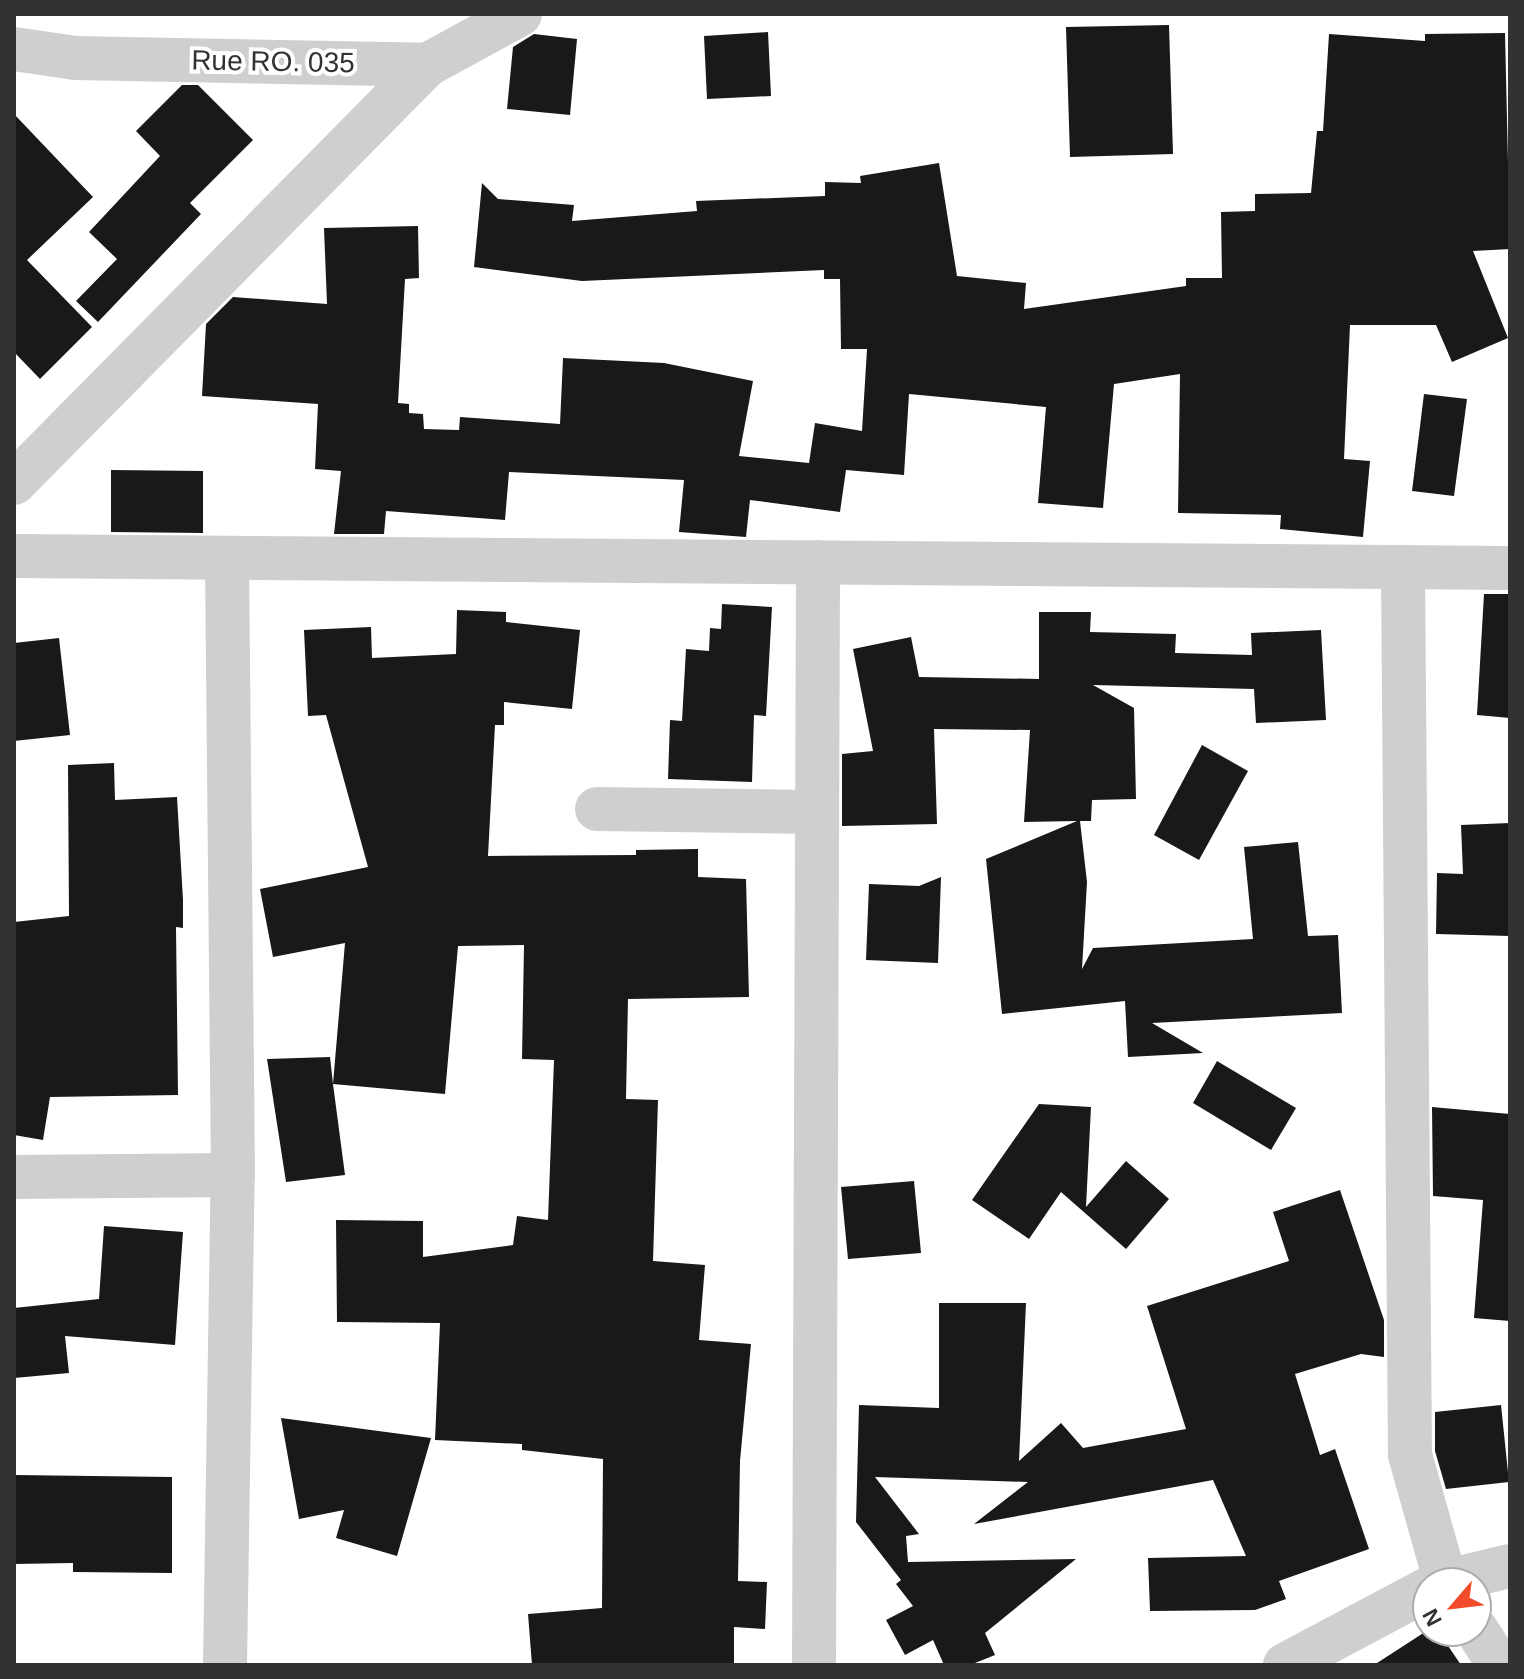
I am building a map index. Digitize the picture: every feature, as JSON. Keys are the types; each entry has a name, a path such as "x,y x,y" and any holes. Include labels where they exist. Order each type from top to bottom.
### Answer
{"street":[{"name":"Rue RO. 035","path":"14,49 75,58 427,65 520,14"},
{"path":"14,483 427,65"},
{"path":"14,556 1510,568"},
{"path":"225,1665 233,1175 227,558"},
{"path":"814,1665 818,562"},
{"path":"1403,567 1410,1455 1435,1567"},
{"path":"597,809 817,812"},
{"path":"14,1177 233,1175"},
{"path":"1285,1665 1412,1598"},
{"path":"1488,1647 1499,1665"}],"building":[{"path":"1169,25 1173,154 1070,157 1066,27"},
{"path":"768,32 771,96 707,99 704,36"},
{"path":"1505,33 1510,249 1473,251 1508,338 1452,362 1436,325 1350,325 1344,459 1370,461 1363,537 1280,529 1281,515 1178,513 1180,374 1114,384 1103,508 1038,503 1046,407 909,394 904,475 846,470 840,512 750,500 746,537 679,532 684,480 509,472 505,520 386,511 384,534 334,534 341,471 315,469 318,404 202,396 206,324 233,297 327,304 324,228 418,226 419,278 405,279 398,403 409,404 409,413 423,414 424,429 459,430 460,417 560,424 563,358 664,363 753,381 739,456 809,463 815,423 862,431 867,349 841,349 840,279 824,279 824,270 582,281 474,267 482,183 498,199 574,205 572,221 697,211 696,201 825,196 825,182 861,183 860,176 939,163 957,276 1026,283 1024,309 1186,286 1186,278 1222,278 1221,212 1255,211 1255,194 1311,193 1317,131 1323,131 1329,34 1425,41 1425,34"},
{"path":"534,34 577,39 570,115 507,109 513,47"},
{"path":"182,85 198,85 253,140 190,203 201,214 98,322 76,301 117,259 89,232 160,156 136,131"},
{"path":"14,114 93,197 27,260 92,327 40,379 14,352"},
{"path":"1424,394 1467,399 1454,496 1412,491"},
{"path":"111,470 203,471 203,533 111,532"},
{"path":"1484,594 1510,594 1510,718 1477,715"},
{"path":"722,604 772,607 766,716 754,715 752,782 668,779 670,720 682,721 686,649 709,651 710,628 721,629"},
{"path":"457,610 506,612 506,622 580,630 572,709 504,702 504,725 495,725 488,856 636,855 636,850 698,849 698,877 746,879 749,997 628,999 626,1099 658,1100 653,1261 705,1265 699,1340 751,1344 740,1461 738,1581 767,1582 765,1629 734,1627 734,1665 532,1665 528,1614 602,1608 603,1459 522,1450 522,1444 435,1440 440,1323 337,1322 336,1220 423,1221 423,1257 513,1245 517,1216 548,1220 554,1060 522,1059 524,945 458,946 445,1094 333,1084 345,943 273,957 260,889 368,867 326,715 308,716 304,630 371,627 372,658 456,654"},
{"path":"1039,612 1091,612 1090,632 1176,634 1175,653 1252,655 1251,633 1321,630 1326,720 1256,723 1254,689 1093,685 1134,708 1136,799 1092,800 1091,821 1080,821 1087,882 1082,969 1093,948 1253,939 1244,847 1298,842 1308,936 1338,935 1342,1013 1152,1023 1203,1053 1128,1057 1125,1001 1002,1014 986,859 1077,821 1024,822 1030,730 934,729 937,824 842,826 842,754 873,751 853,649 911,637 919,677 1039,679"},
{"path":"59,638 70,735 14,741 14,643"},
{"path":"1202,745 1248,771 1199,860 1154,835"},
{"path":"114,763 115,800 177,797 183,900 183,928 176,927 178,1095 50,1097 43,1140 14,1135 14,922 69,916 68,765"},
{"path":"1510,823 1510,936 1436,934 1437,873 1463,874 1461,825"},
{"path":"941,877 938,963 866,960 869,884 919,886"},
{"path":"330,1057 345,1175 286,1182 267,1059"},
{"path":"1217,1061 1296,1108 1271,1150 1193,1103"},
{"path":"1039,1104 1091,1107 1086,1207 1126,1161 1169,1199 1126,1249 1061,1192 1029,1239 972,1200"},
{"path":"1432,1107 1510,1114 1510,1321 1474,1318 1483,1200 1433,1196"},
{"path":"914,1181 921,1253 848,1259 841,1187"},
{"path":"1340,1190 1384,1320 1384,1357 1361,1354 1295,1374 1320,1455 1335,1449 1369,1549 1279,1581 1286,1599 1255,1610 1150,1611 1148,1558 1246,1556 1213,1480 974,1524 1028,1482 875,1477 919,1534 906,1536 908,1562 1076,1559 985,1633 995,1655 970,1665 944,1665 933,1640 905,1655 886,1620 913,1606 896,1584 901,1580 856,1522 859,1405 939,1408 939,1303 1026,1303 1019,1461 1061,1423 1083,1448 1186,1429 1147,1306 1289,1261 1273,1212"},
{"path":"104,1226 183,1232 175,1345 65,1336 69,1373 14,1378 14,1308 99,1299"},
{"path":"1501,1405 1509,1482 1446,1489 1435,1451 1435,1412"},
{"path":"281,1418 431,1438 397,1556 336,1538 344,1510 299,1519"},
{"path":"14,1475 172,1477 172,1573 73,1572 73,1563 14,1564"},
{"path":"1412,1640 1412,1647 1449,1647 1461,1665 1374,1665"}]}
